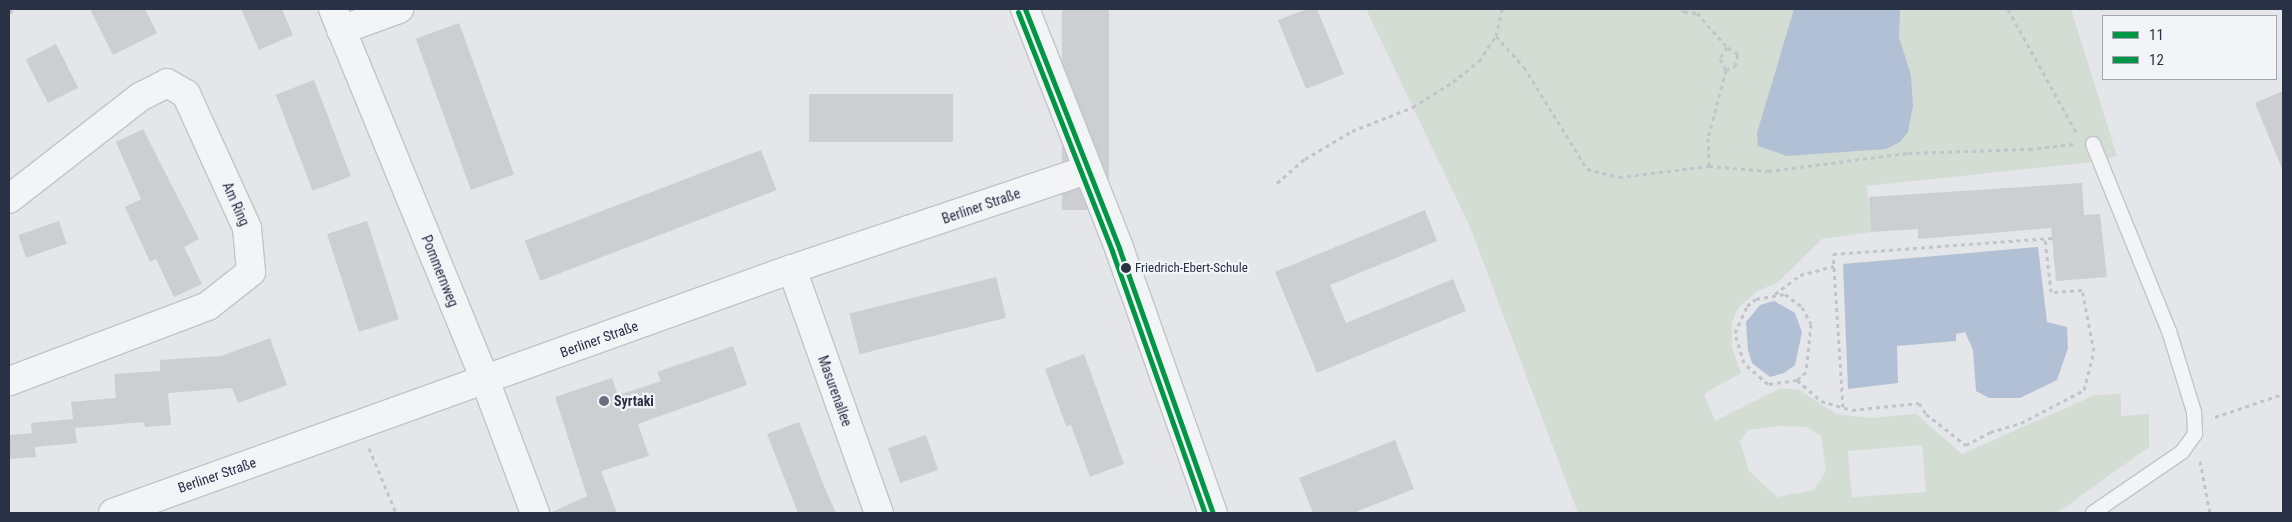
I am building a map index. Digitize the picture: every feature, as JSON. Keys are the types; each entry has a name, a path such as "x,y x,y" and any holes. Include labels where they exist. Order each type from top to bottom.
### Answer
{"street":[{"name":"Pommernweg","path":"399,9 337,19 485,380 535,513"},
{"path":"1025,9 1086,170 1120,248 1213,513"},
{"name":"Am Ring","path":"9,199 140,97 167,83 186,94 248,228 251,272 208,306 9,381"},
{"name":"Berliner Straße","path":"112,513 792,269 1086,170"},
{"name":"Masurenallee","path":"792,269 879,513"}],"lane":[{"path":"2093,144 2169,331 2194,412 2195,429 2182,452 2093,513"}],"path":[{"path":"9,13 14,9"},
{"path":"1277,183 1305,159 1352,131 1413,107 1453,82 1479,61 1496,36 1502,9"},
{"path":"1682,9 1684,12 1697,11 1727,47 1738,54 1735,66 1726,70"},
{"path":"1496,36 1524,67 1587,169 1619,177 1709,166 1768,171 1908,153 2029,149 2082,143 2008,9"},
{"path":"1709,166 1708,138 1726,70 1720,59 1727,47"},
{"path":"1797,380 1821,402 1852,410 1920,403 1926,414 1966,445 1990,432 2021,423 2084,390 2094,350 2082,290 2051,292 2045,238"},
{"path":"1843,407 1833,254 2052,238"},
{"path":"1775,294 1800,275 1834,266"},
{"path":"1785,294 1802,307 1811,324 1806,372 1797,380 1768,384 1754,374 1744,363 1736,333 1747,306 1756,298 1785,294"},
{"path":"2210,513 2195,429 2283,394"},
{"path":"360,425 396,513"}],"shaded area":[{"path":"1366,9 2071,9 2117,156 2094,162 1867,186 1871,232 1822,239 1778,282 1756,292 1738,308 1732,322 1732,348 1741,373 1704,394 1715,421 1781,388 1799,390 1836,414 1870,418 1916,414 1962,454 2095,395 2121,394 2121,416 2149,414 2149,447 2057,513 1578,513 1470,227","holes":["1780,426 1806,427 1821,436 1826,471 1814,490 1777,497 1749,471 1740,441 1748,430","1922,445 1926,492 1852,497 1848,451"]}],"water":[{"path":"1794,9 1900,9 1899,37 1911,75 1913,106 1908,132 1900,142 1886,149 1787,156 1758,146 1757,133"},
{"path":"2038,247 2047,322 2067,327 2068,348 2057,380 2020,398 1989,398 1976,391 1973,350 1965,332 1956,334 1956,341 1897,346 1898,383 1848,389 1843,264"},
{"path":"1774,301 1795,313 1802,332 1795,365 1784,373 1770,377 1752,363 1748,350 1746,322 1760,305"}],"building":[{"path":"90,9 145,9 157,33 113,55"},
{"path":"241,9 282,9 293,35 259,50"},
{"path":"1062,9 1109,9 1109,210 1062,210"},
{"path":"1307,9 1317,9 1344,74 1306,89 1278,20"},
{"path":"459,23 514,174 471,190 416,39"},
{"path":"56,44 78,88 48,103 26,59"},
{"path":"314,80 351,176 313,191 276,95"},
{"path":"2283,91 2283,171 2255,103"},
{"path":"809,94 953,94 953,142 809,142"},
{"path":"143,129 199,239 184,247 202,284 174,297 156,259 150,262 125,207 141,199 116,142"},
{"path":"761,150 776,190 540,281 525,241"},
{"path":"2082,183 2084,215 2100,214 2107,277 2056,281 2051,228 1918,239 1918,229 1871,232 1869,197"},
{"path":"1425,210 1437,241 1330,285 1346,323 1453,279 1466,311 1317,373 1275,272"},
{"path":"59,221 67,244 26,258 18,235"},
{"path":"367,221 399,319 359,332 327,234"},
{"path":"996,277 1006,318 860,354 849,314"},
{"path":"270,338 287,385 238,403 232,388 168,393 171,425 145,427 144,422 75,428 77,443 35,447 36,457 9,459 9,435 32,433 31,423 73,419 71,402 116,398 114,374 160,371 160,360 221,356"},
{"path":"733,346 747,385 638,424 649,456 601,471 617,513 550,513 587,496 555,397 612,378 618,395 661,381 657,372"},
{"path":"1084,354 1124,464 1090,477 1071,425 1066,426 1045,369"},
{"path":"799,422 836,513 798,513 767,434"},
{"path":"926,435 938,470 900,483 888,448"},
{"path":"1395,440 1414,489 1353,513 1313,513 1299,478"}],"transit line":[{"name":"11","path":"1025,9 1119,248 1213,513"},
{"name":"12","path":"1018,12 1112,251 1205,513"}],"place":[{"name":"Friedrich-Ebert-Schule","path":"1126,268"},
{"name":"Syrtaki","path":"604,401"}]}
